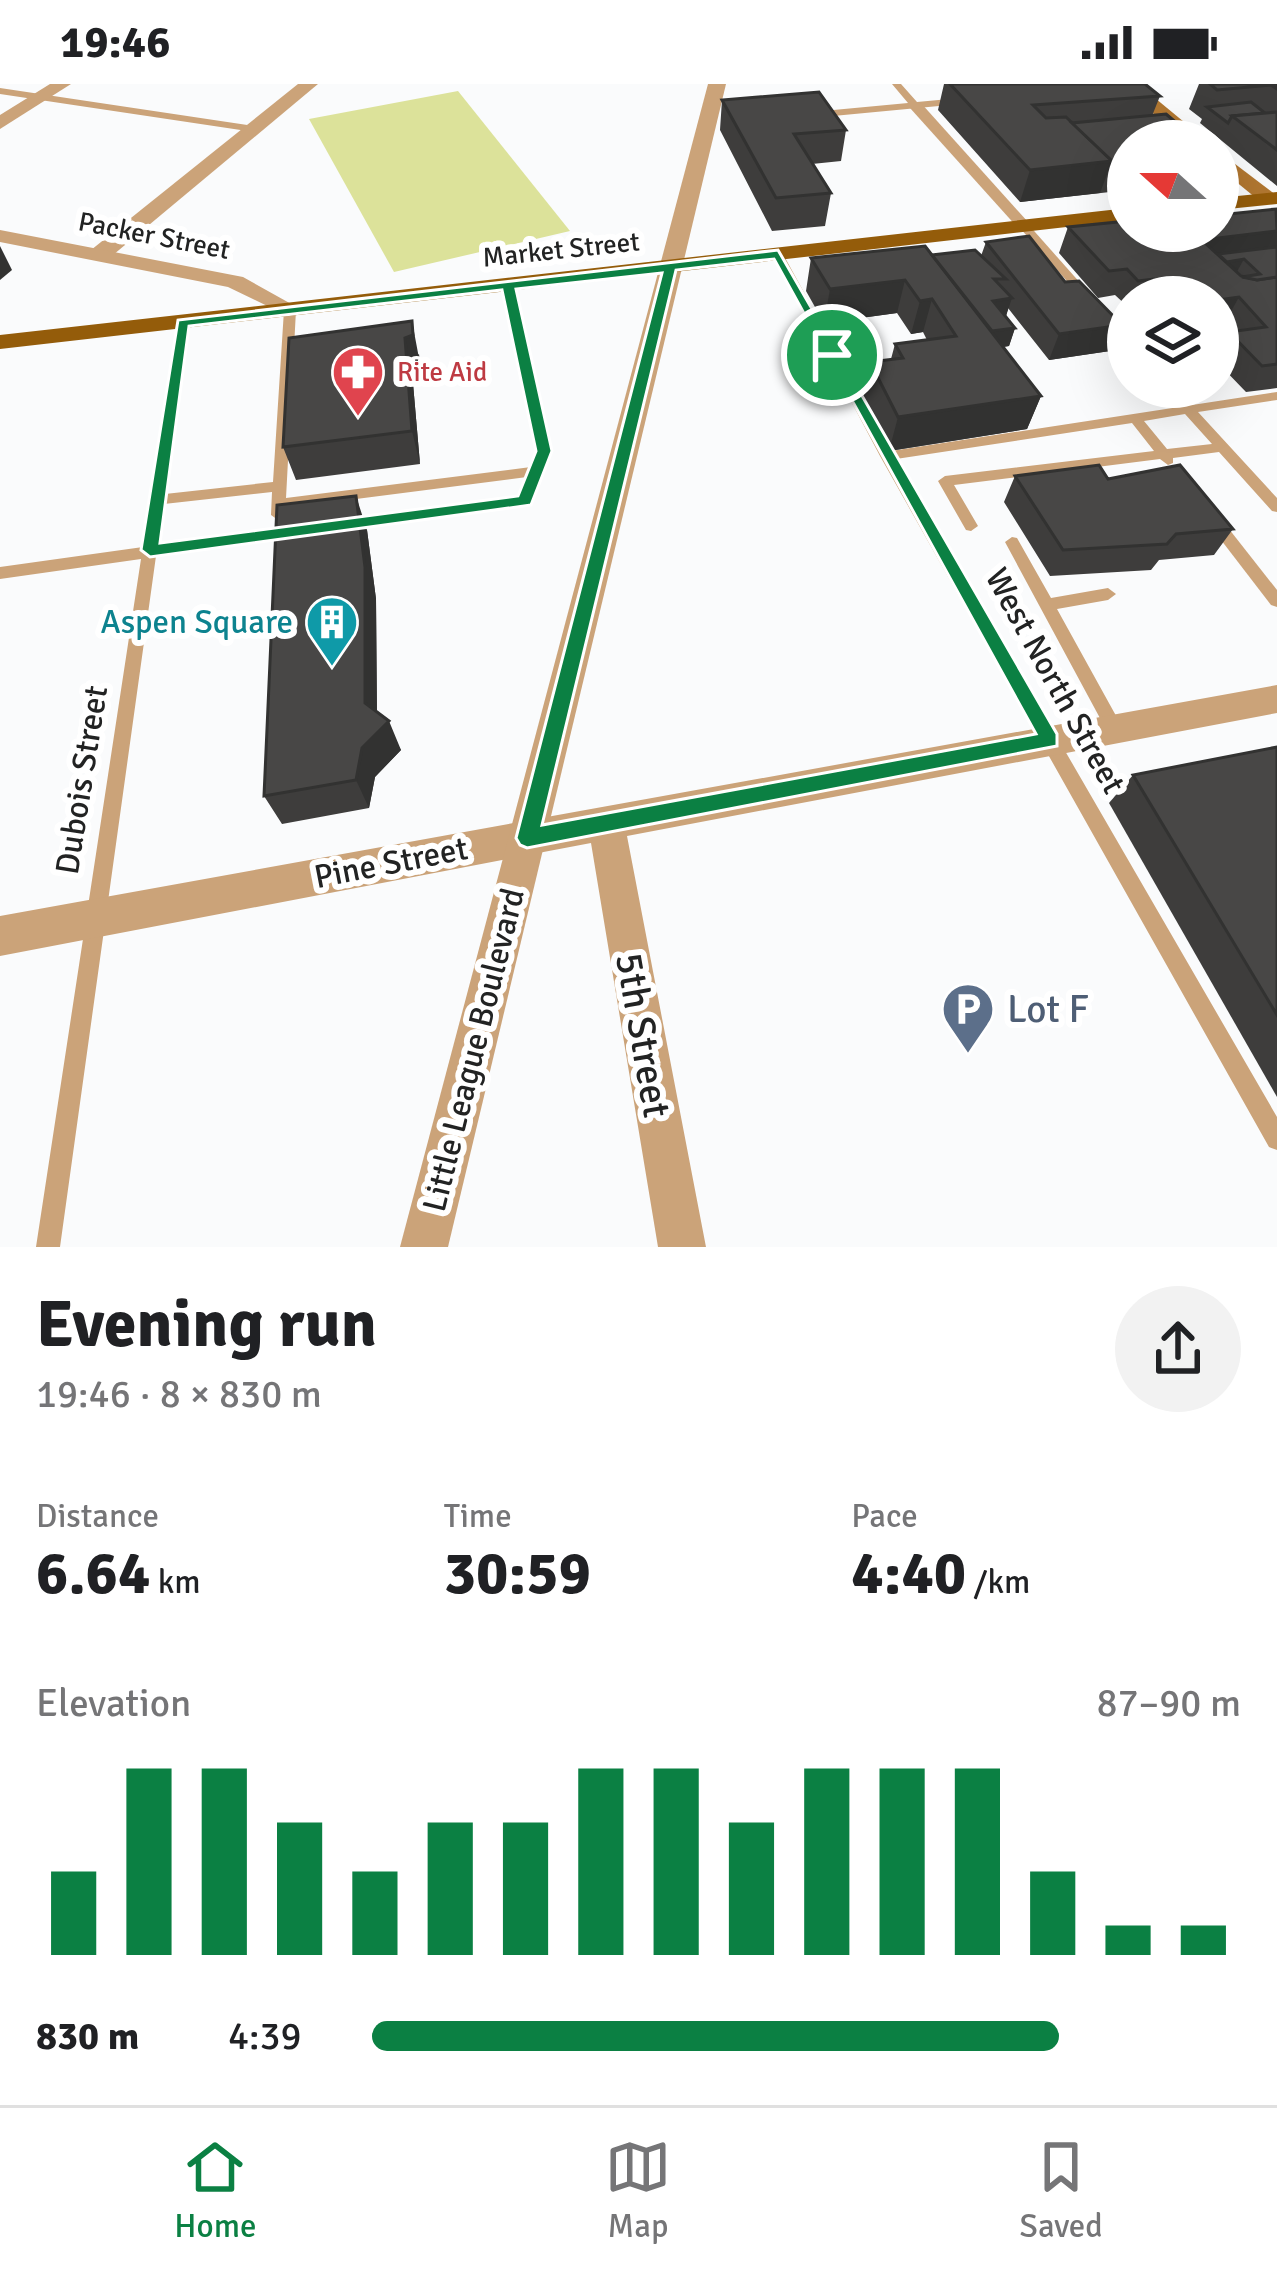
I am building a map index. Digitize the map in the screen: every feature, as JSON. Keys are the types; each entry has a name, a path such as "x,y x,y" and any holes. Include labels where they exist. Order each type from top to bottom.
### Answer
{"main road":[{"path":"1123,86 1169,120"},
{"path":"1239,174 1274,200"},
{"path":"1239,202 1274,200"},
{"name":"Market Street","path":"0,342 1107,216"}],"street":[{"path":"0,122 62,84"},
{"path":"99,255 309,84"},
{"name":"Little League Boulevard","path":"424,1247 717,84"},
{"path":"915,106 1023,225"},
{"name":"Packer Street","path":"0,236 235,282 290,310"},
{"name":"Pine Street","path":"0,936 1277,699"},
{"name":"5th Street","path":"605,823 682,1247"}],"lane":[{"path":"896,84 915,106"},
{"path":"1123,86 1146,84"},
{"path":"0,91 254,129"},
{"path":"804,116 975,100"},
{"path":"1023,225 1107,319"},
{"name":"West North Street","path":"778,254 887,456 1277,1139"},
{"path":"0,573 525,501 544,451 508,286"},
{"path":"277,534 290,310"},
{"name":"Dubois Street","path":"48,1247 183,322"},
{"path":"887,456 1277,396"},
{"path":"1189,410 1277,507"},
{"path":"1135,418 1178,473"},
{"path":"971,526 945,481 1223,447"},
{"path":"279,504 536,471"},
{"path":"158,500 280,486"},
{"path":"1206,510 1277,601"},
{"path":"1012,542 1114,728"},
{"path":"1047,605 1108,594"}],"green space":[{"path":"458,91 570,231 394,272 309,119"}],"building":[{"path":"950,84 1145,84 1160,96 1033,105 1046,118 1066,117 1107,156 1107,162 1030,170"},
{"path":"1210,84 1277,84 1277,89 1271,85 1217,90"},
{"path":"819,92 846,130 794,134 831,193 776,198 722,100"},
{"path":"1251,102 1265,113 1224,120 1207,107"},
{"path":"1277,112 1277,150 1239,120 1232,116"},
{"path":"1166,114 1173,120 1107,120 1107,156 1072,123"},
{"path":"1276,209 1277,231 1239,236 1239,213"},
{"path":"1107,223 1107,252 1215,252 1241,276 1277,277 1277,364 1262,366 1239,342 1239,331 1266,327 1239,297 1239,276 1133,276 1127,269 1109,271 1068,227"},
{"path":"1029,236 1065,282 1079,281 1107,310 1107,327 1059,334 986,242"},
{"path":"925,246 1041,396 898,417 870,362 903,358 895,344 956,336 932,299 920,301 905,280 830,289 811,258"},
{"path":"1277,247 1277,277 1242,277 1260,274 1244,259 1227,262 1218,254"},
{"path":"975,250 1006,279 994,279 1012,298 993,301 1015,328 992,331 932,255"},
{"name":"Rite Aid","path":"412,321 413,335 405,338 412,431 283,447 289,338"},
{"path":"1099,465 1108,479 1180,465 1233,529 1176,534 1167,544 1063,550 1015,476"},
{"name":"Aspen Square","path":"356,496 365,567 365,703 389,721 362,748 356,780 264,796 277,505"},
{"path":"1277,747 1277,1015 1133,775"}],"place":[{"name":"Rite Aid","path":"358,418"},
{"name":"Aspen Square","path":"332,668"},
{"name":"Lot F","path":"968,1055"}],"route":[{"path":"778,254 832,355 1050,740 527,838 670,268 508,286 544,451 525,501 150,550 183,322 778,254"}]}
